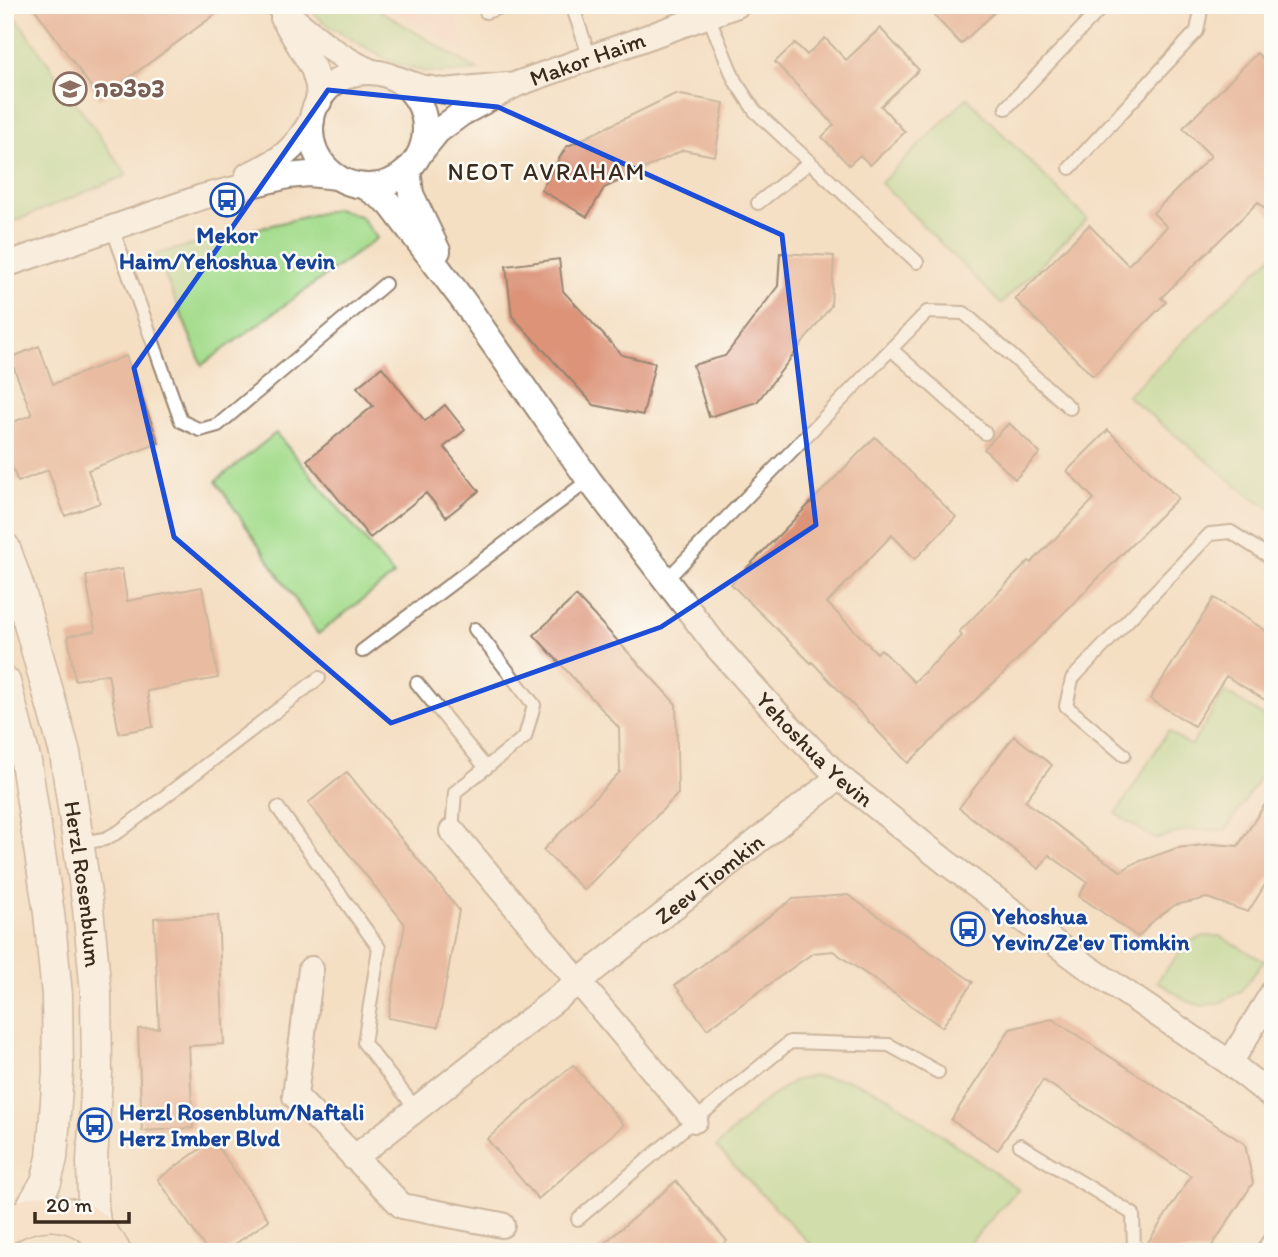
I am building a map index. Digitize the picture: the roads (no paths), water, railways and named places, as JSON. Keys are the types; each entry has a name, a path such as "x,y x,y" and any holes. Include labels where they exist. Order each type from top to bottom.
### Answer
{"main road":[{"path":"16,1221 51,1213 63,1214 86,1223 105,1241"}],"street":[{"path":"276,5 353,64 400,82 414,96 423,114 425,134 414,161 392,181 364,186 337,177 322,163 313,142 318,85 313,68 276,5"},
{"name":"Makor Haim","path":"414,161 438,131 461,114 517,84 737,5"},
{"path":"202,197 275,162 290,150 302,137 324,94 339,80 353,75 382,74"},
{"name":"Makor Haim","path":"382,74 420,87 444,91 517,84"},
{"name":"Yehoshua Yevin","path":"414,161 411,194 462,299"},
{"path":"5,265 202,197 288,176 309,174 337,177"},
{"name":"Yehoshua Yevin","path":"364,186 388,203 462,299 589,480 717,647 783,720 839,776 947,863 1086,966 1230,1063 1273,1097"},
{"name":"Herzl Rosenblum","path":"5,548 24,604 65,753 79,843 96,993 97,1073 92,1161 93,1206 105,1241"},
{"name":"Herzl Rosenblum","path":"5,682 26,762 49,913 57,995 58,1072 52,1158 46,1182 16,1221"},
{"name":"Zeev Tiomkin","path":"355,1158 839,776"},
{"path":"452,831 695,1120"},
{"path":"311,969 295,1096 401,1206 502,1225"},
{"path":"1230,1063 1273,992"},
{"path":"1269,1252 1273,1245"}],"lane":[{"path":"486,12 508,5"},
{"path":"572,5 590,58"},
{"path":"1006,108 1104,5"},
{"path":"1070,168 1197,31 1202,5"},
{"path":"708,16 735,81 755,111 917,262"},
{"path":"758,203 810,162"},
{"path":"111,227 181,421 200,430 218,425 386,284"},
{"path":"666,580 927,312 964,313 1070,408"},
{"path":"891,349 985,433"},
{"path":"362,651 589,480"},
{"path":"1124,755 1066,706 1072,679 1210,534 1231,533 1273,559"},
{"path":"452,831 455,792 525,737 534,705 475,629"},
{"path":"79,843 105,839 120,831 318,678"},
{"path":"417,683 486,768"},
{"path":"278,807 379,948 364,1043 416,1109"},
{"path":"578,1219 790,1042 889,1045 938,1072"},
{"path":"1020,1145 1133,1214 1134,1250 1138,1252"}],"place":[{"name":"צפצפה","path":"70,89"},
{"name":"Mekor Haim/Yehoshua Yevin","path":"227,200"},
{"name":"Yehoshua Yevin/Ze'ev Tiomkin","path":"968,929"},
{"name":"Herzl Rosenblum/Naftali Herz Imber Blvd","path":"95,1125"}],"district":[{"name":"NEOT AVRAHAM","path":"547,171"}]}
